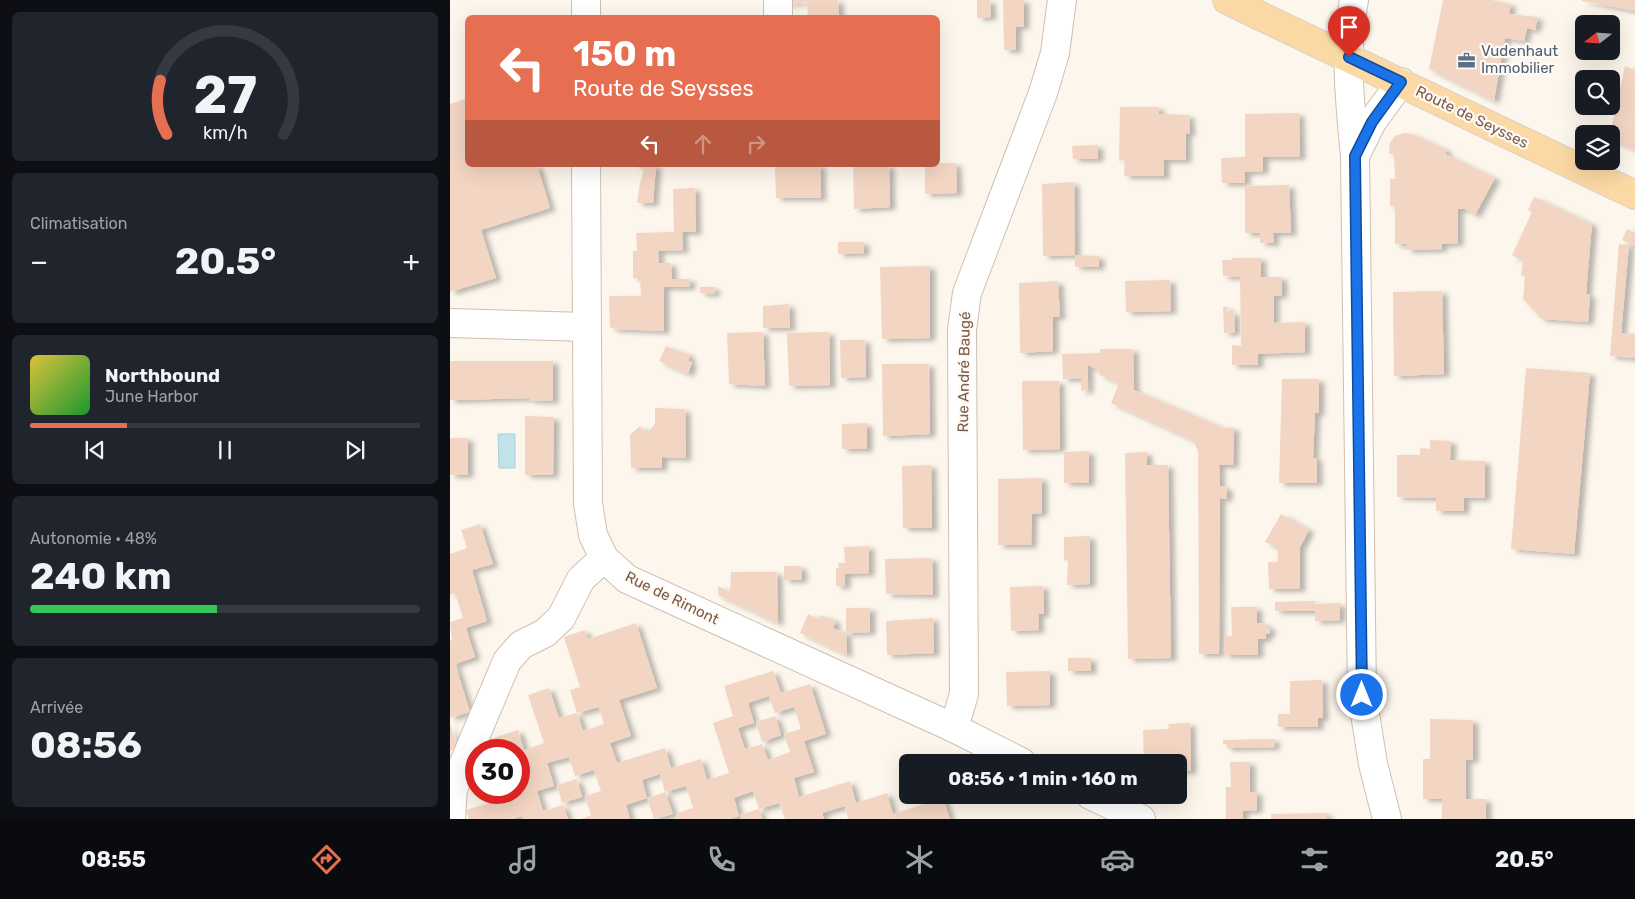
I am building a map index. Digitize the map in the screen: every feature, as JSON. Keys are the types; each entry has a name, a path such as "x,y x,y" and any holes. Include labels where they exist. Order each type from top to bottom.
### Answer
{"main road":[{"name":"Route de Seysses","path":"1227,0 1635,195"}],"street":[{"path":"586,0 586,15"},
{"path":"778,0 778,15"},
{"name":"Rue André Baugé","path":"954,728 964,694 962,330 967,293 1042,93 1055,53 1062,0"},
{"path":"1354,0 1349,24 1349,57 1355,156 1362,695 1373,764 1387,819"},
{"path":"1355,156 1372,122 1401,82"},
{"name":"Rue de Rimont","path":"586,167 588,503 594,535 604,558 627,580 954,728 1005,754"},
{"path":"450,323 586,327"},
{"path":"451,819 453,789 507,661 522,644 545,634 560,618 581,579 604,558"},
{"path":"1109,804 1141,819"}],"water":[{"path":"498,434 515,434 515,468 499,468"}],"building":[{"path":"787,0 838,0 839,15 808,15 807,2 787,4"},
{"path":"977,0 990,0 991,17 977,18"},
{"path":"1003,0 1024,0 1024,26 1016,27 1016,50 1004,50"},
{"path":"1443,0 1492,0 1511,4 1509,14 1538,17 1535,30 1527,28 1524,41 1505,38 1494,101 1429,69"},
{"path":"1635,0 1635,11 1582,1"},
{"path":"1625,66 1635,70 1635,150 1620,143 1620,125 1612,125 1614,115 1620,115 1620,89"},
{"path":"465,99 465,167 538,167 550,208 481,230 496,278 450,292 450,104"},
{"path":"1120,107 1159,107 1159,114 1189,115 1190,133 1186,134 1186,160 1164,160 1164,176 1124,176 1125,160 1119,161"},
{"path":"1299,113 1300,157 1263,157 1263,171 1245,172 1245,183 1222,183 1221,158 1245,157 1245,114"},
{"path":"1404,133 1412,134 1447,150 1445,154 1495,178 1475,215 1465,209 1458,209 1458,243 1442,244 1442,249 1406,250 1407,244 1395,244 1395,206 1390,206 1390,179 1395,179 1394,154 1389,154 1390,143 1395,136"},
{"path":"1098,145 1098,159 1073,159 1072,146"},
{"path":"940,163 956,163 957,193 925,194 925,167 940,167"},
{"path":"638,167 656,167 653,203 637,203 644,170"},
{"path":"775,167 820,167 821,198 776,198"},
{"path":"853,167 889,167 890,207 854,209"},
{"path":"1074,182 1075,255 1043,256 1042,184"},
{"path":"1289,185 1291,233 1273,233 1274,243 1260,243 1260,233 1245,233 1245,186"},
{"path":"695,188 696,232 682,232 683,250 658,251 659,263 671,263 672,279 690,279 690,287 664,287 664,331 615,329 610,327 609,296 641,296 640,278 633,278 633,251 637,251 636,233 674,232 673,189"},
{"path":"1534,197 1592,224 1586,294 1590,295 1588,322 1542,319 1523,299 1525,276 1521,275 1523,261 1512,255 1532,212 1528,210"},
{"path":"1627,229 1635,233 1635,246 1622,240"},
{"path":"838,242 864,242 864,253 838,254"},
{"path":"1619,244 1629,245 1621,333 1635,334 1635,358 1610,356"},
{"path":"1075,255 1099,256 1099,267 1075,267"},
{"path":"1232,258 1261,258 1261,277 1282,277 1282,295 1274,296 1274,323 1305,322 1305,352 1258,354 1258,365 1232,365 1232,345 1241,346 1240,277 1223,276 1222,260 1232,260"},
{"path":"930,266 930,338 882,339 880,267"},
{"path":"1170,280 1171,311 1126,312 1125,281"},
{"path":"1058,281 1060,317 1053,317 1053,351 1020,353 1019,283"},
{"path":"700,287 715,287 714,294 700,293"},
{"path":"1442,291 1444,374 1394,376 1393,292"},
{"path":"789,304 790,328 763,328 763,306"},
{"path":"1223,307 1228,307 1227,312 1234,312 1235,332 1224,333"},
{"path":"763,332 765,386 729,384 727,333"},
{"path":"829,332 830,385 789,386 787,333"},
{"path":"840,340 865,340 866,377 841,378"},
{"path":"666,346 690,355 688,361 692,362 688,374 659,361"},
{"path":"1100,349 1133,349 1134,390 1224,428 1234,427 1233,465 1219,465 1220,486 1227,487 1227,499 1220,498 1219,654 1199,654 1198,451 1193,440 1111,403 1119,383 1100,375 1100,371 1088,365 1088,390 1081,391 1081,378 1063,379 1062,354 1100,353"},
{"path":"450,361 553,361 553,401 529,400 529,398 450,400"},
{"path":"882,364 929,364 930,434 883,436"},
{"path":"1526,368 1590,373 1574,554 1511,549"},
{"path":"1282,379 1319,379 1319,413 1315,413 1313,458 1317,458 1317,483 1279,483"},
{"path":"1022,381 1059,381 1060,449 1023,450"},
{"path":"655,408 685,409 686,458 662,457 662,468 631,468 630,435 640,426 647,433 655,424"},
{"path":"525,416 554,417 553,475 525,475"},
{"path":"867,423 867,449 842,449 842,424"},
{"path":"450,438 468,438 468,475 450,475"},
{"path":"1430,440 1451,441 1450,460 1485,461 1485,498 1464,498 1464,511 1436,511 1436,498 1397,497 1397,455 1420,455 1420,448 1430,449"},
{"path":"1089,451 1089,483 1064,483 1064,452"},
{"path":"1147,452 1147,465 1168,465 1171,658 1128,659 1125,453"},
{"path":"931,465 932,528 903,528 902,466"},
{"path":"1042,478 1042,513 1032,514 1031,545 998,545 998,479"},
{"path":"1281,514 1309,530 1300,547 1300,589 1269,589 1268,562 1278,562 1277,547 1265,542"},
{"path":"480,524 493,564 472,570 487,621 466,628 475,657 455,664 470,712 450,718 450,641 452,640 450,622 463,618 455,593 450,595 450,554 467,548 461,530"},
{"path":"1090,536 1090,584 1067,585 1068,560 1064,561 1064,537"},
{"path":"869,546 869,573 845,574 845,586 836,586 836,568 839,568 838,563 845,563 844,547"},
{"path":"932,558 933,595 886,594 885,559"},
{"path":"784,566 801,566 802,580 784,580"},
{"path":"731,572 777,572 778,623 718,595 718,586 730,592"},
{"path":"1043,586 1044,614 1038,614 1039,630 1011,631 1010,587"},
{"path":"1315,601 1314,604 1340,603 1340,620 1315,621 1315,611 1275,611 1275,602"},
{"path":"1231,607 1257,607 1257,623 1265,623 1266,627 1270,627 1270,634 1266,634 1266,639 1258,639 1258,655 1224,655 1224,636 1232,636"},
{"path":"846,608 870,608 870,632 846,633"},
{"path":"808,614 819,619 821,615 836,621 833,628 846,634 847,655 800,633"},
{"path":"933,618 934,653 887,655 886,621"},
{"path":"636,623 657,688 619,700 631,736 610,743 617,763 665,748 671,768 701,759 707,780 729,773 713,723 733,716 724,686 773,671 781,693 810,684 826,734 804,741 814,772 794,778 799,797 850,781 856,803 887,793 893,814 924,804 945,804 950,819 848,819 845,806 822,813 824,819 785,819 779,803 759,809 753,791 734,798 739,816 729,819 679,819 677,813 693,808 686,786 665,792 660,774 642,780 647,798 626,805 630,819 581,819 591,815 585,796 601,791 594,770 575,776 569,757 547,763 554,786 537,791 543,811 563,805 568,819 523,819 522,816 512,819 469,819 466,810 486,804 530,804 530,748 544,743 528,695 549,688 559,718 577,713 570,690 580,687 564,637 585,630 588,639","holes":["769,696 775,713 794,707 801,729 784,734 790,752 768,760 762,744 745,749 738,728 754,723 748,703","599,707 604,724 583,731 577,713"]},
{"path":"1068,658 1091,658 1091,671 1068,671"},
{"path":"1050,671 1050,705 1007,706 1006,672"},
{"path":"1322,680 1323,718 1318,718 1318,727 1278,727 1278,714 1290,714 1290,681"},
{"path":"775,716 781,735 762,742 756,722"},
{"path":"1430,719 1473,720 1473,760 1466,760 1466,799 1486,799 1486,819 1442,819 1442,799 1423,799 1423,759 1430,759"},
{"path":"1190,723 1191,771 1187,771 1187,754 1144,754 1143,730 1169,729 1168,724"},
{"path":"450,724 458,748 450,751"},
{"path":"518,730 521,739 490,739"},
{"path":"1275,739 1274,747 1227,748 1226,744 1223,744 1223,740"},
{"path":"1230,762 1250,762 1250,792 1257,792 1257,810 1243,811 1243,819 1226,819 1226,787 1231,787"},
{"path":"577,779 582,797 562,803 557,785"},
{"path":"665,792 673,814 654,819 647,798"},
{"path":"759,809 762,819 742,819 740,815"},
{"path":"1327,813 1327,819 1271,819 1271,814"}],"place":[{"name":"Vudenhaut Immobilier","path":"1467,60"}],"route":[{"path":"1349,57 1401,82 1364,134 1355,156 1362,695"}]}
